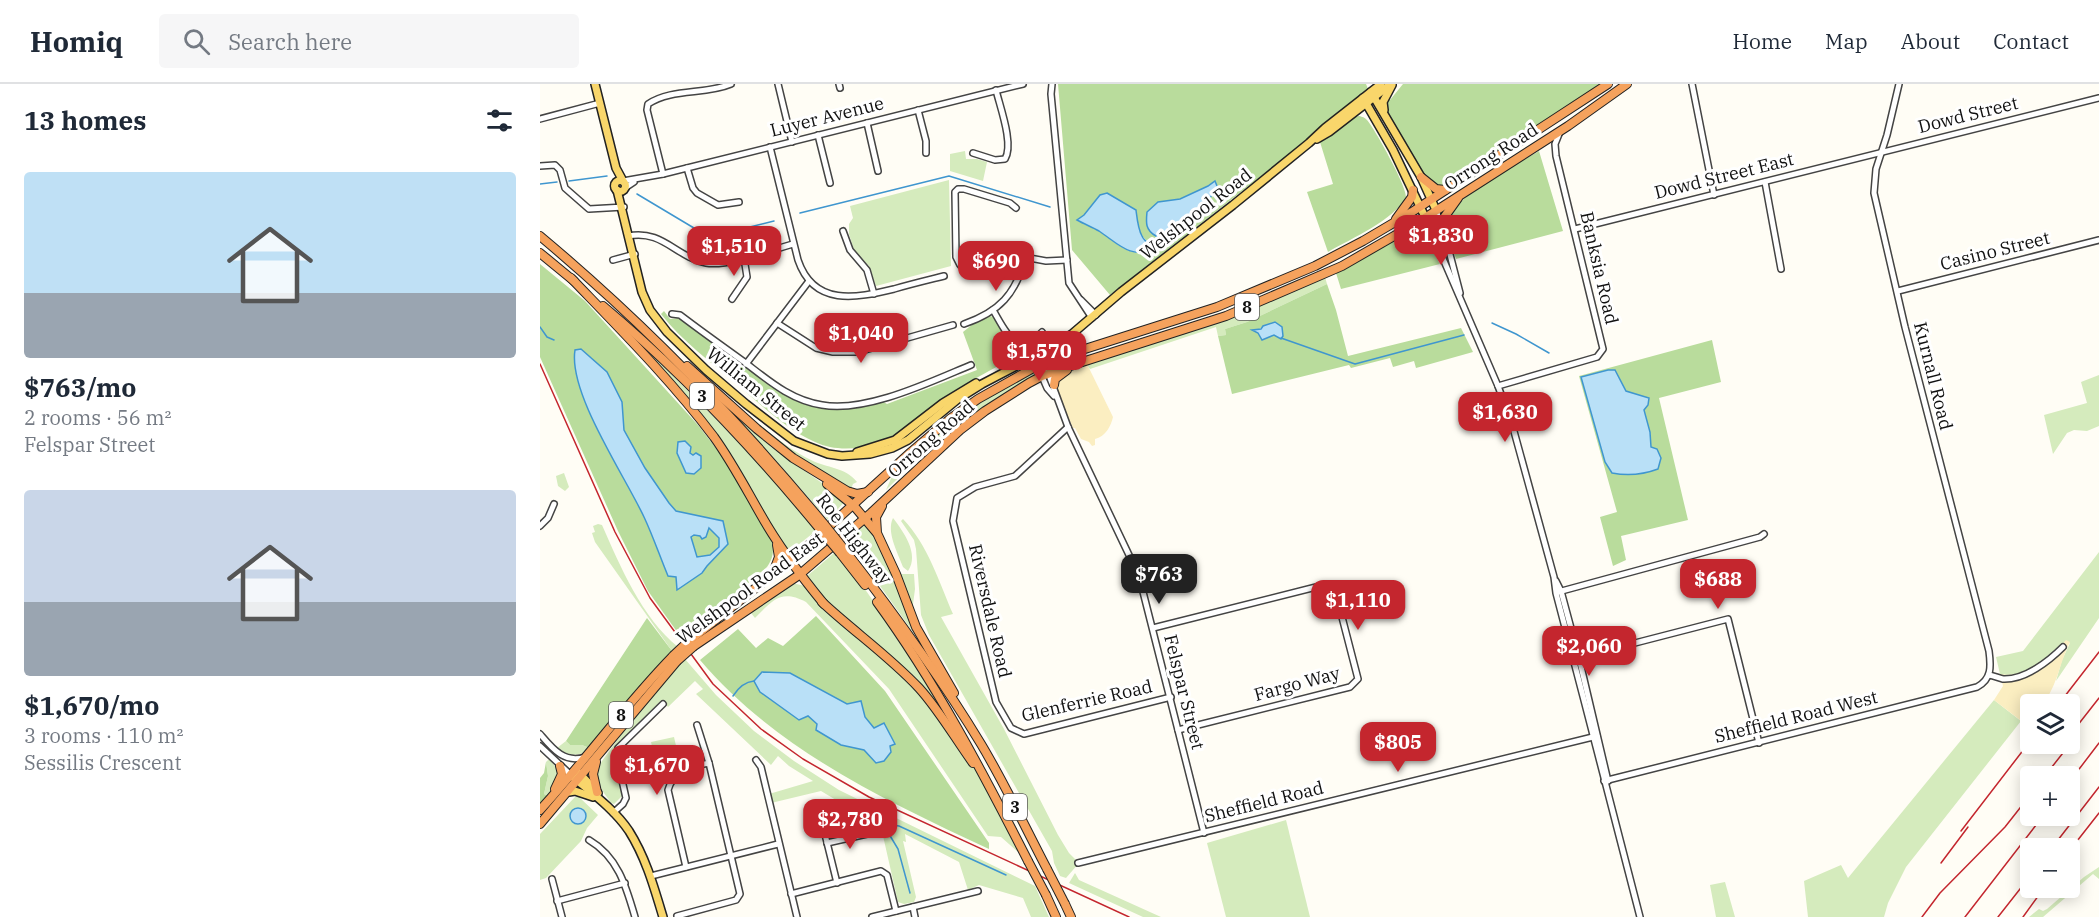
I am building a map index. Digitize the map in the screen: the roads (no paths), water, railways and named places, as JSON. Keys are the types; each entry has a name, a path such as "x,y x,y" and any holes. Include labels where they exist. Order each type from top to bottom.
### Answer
{"highway":[{"name":"Orrong Road","path":"824,526 854,506 951,418 978,399 1041,364 1197,314 1315,266 1421,206 1608,84"},
{"name":"Orrong Road","path":"839,541 960,430 985,411 1045,375 1226,316 1342,266 1409,228 1568,126 1627,84"},
{"path":"1421,177 1436,189 1446,190"},
{"path":"1392,224 1412,197 1413,190"},
{"path":"1443,229 1443,219 1463,192"},
{"path":"1409,228 1420,228 1434,238"},
{"name":"Roe Highway","path":"540,236 644,328 751,438 824,526 900,633 954,720 1056,917"},
{"name":"Roe Highway","path":"540,254 636,334 697,391 824,526"},
{"path":"571,278 634,344 714,437 737,471 777,542 824,604"},
{"path":"644,328 757,429 793,458 820,476 853,493 869,491"},
{"path":"1054,385 1060,375 1076,364"},
{"path":"820,476 854,506 877,534 896,573 916,627 948,681 981,745"},
{"path":"877,534 876,517 887,497"},
{"name":"Welshpool Road East","path":"540,824 568,792 589,755 637,694 692,643 790,561 824,526"},
{"name":"Welshpool Road East","path":"692,643 799,574 839,541"},
{"path":"770,577 778,564 777,542"},
{"name":"Roe Highway","path":"842,551 907,633 981,745 1071,917"},
{"path":"781,586 792,583 801,584 883,653 919,688 992,791"},
{"name":"Welshpool Road East","path":"540,808 599,755 675,658"},
{"path":"599,755 593,774 599,797"},
{"name":"8","path":"540,808 561,777 557,763"}],"main road":[{"name":"William Street","path":"593,84 621,185 622,206 642,292 650,310 690,355 746,404 794,441 817,451 843,456 870,454 899,445 958,399 1061,342 1094,314"},
{"name":"Welshpool Road","path":"1373,94 1381,84"},
{"name":"Welshpool Road","path":"1094,314 1309,144 1325,128 1373,94 1392,84"},
{"path":"1383,110 1383,102 1392,84"},
{"path":"1373,94 1421,177 1436,210"},
{"name":"Welshpool Road","path":"1309,144 1354,113 1364,101"},
{"path":"1364,101 1413,190 1425,217"},
{"path":"1354,113 1361,112 1377,123"},
{"path":"577,776 628,830 651,876 663,917"},
{"path":"568,792 575,791 599,797"}],"street":[{"path":"663,174 647,110 648,104 684,93 717,89 731,84"},
{"path":"778,84 792,141"},
{"name":"Luyer Avenue","path":"621,185 1023,84"},
{"path":"1050,84 1069,283 1079,299 1094,314"},
{"path":"1692,84 1714,195"},
{"name":"Kurnall Road","path":"1899,84 1876,169 1874,193 1905,327 1989,651 1991,667 1989,675"},
{"path":"973,153 995,160 1005,159 1008,155 1007,139 996,90"},
{"name":"Dowd Street","path":"1880,153 2099,98"},
{"path":"540,119 598,104"},
{"path":"918,110 926,141 926,153"},
{"path":"867,123 878,171"},
{"path":"1556,156 1557,138 1568,126"},
{"path":"818,135 830,183"},
{"path":"1539,144 1552,147 1556,156"},
{"path":"770,147 801,269 821,290 840,297 874,294 945,276"},
{"name":"Dowd Street East","path":"1575,229 1880,153"},
{"name":"Banksia Road","path":"1498,386 1597,357 1603,349 1556,156"},
{"path":"540,166 555,165 560,170 565,188 589,209 622,206"},
{"path":"687,168 693,188 697,193 718,205 739,202"},
{"path":"1765,182 1781,269"},
{"path":"1016,208 1010,203 964,189 958,189 955,192 958,267 988,253 997,252 1047,261 1066,260"},
{"path":"1436,210 1464,306"},
{"path":"1425,217 1498,386 1512,424 1559,592 1640,917"},
{"path":"843,231 850,250 867,270 874,294"},
{"path":"630,238 645,236 658,238 704,262 744,258 793,244"},
{"name":"Casino Street","path":"1898,291 2099,240"},
{"path":"613,260 634,254"},
{"path":"732,299 747,277 744,258"},
{"path":"964,324 993,310 1007,298 1016,285 1025,258"},
{"path":"746,364 809,280"},
{"path":"993,310 1015,343 1023,344 1036,338 1042,332"},
{"path":"672,314 680,315 786,393 815,404 830,406 880,400 907,392 971,365"},
{"path":"777,323 816,348 833,352 858,352 953,325"},
{"name":"Felspar Street","path":"1041,364 1047,388 1055,397 1140,576 1204,832"},
{"name":"Felspar Street","path":"1045,375 1054,385 1055,397"},
{"name":"Riversdale Road","path":"1011,728 996,702 953,521 957,498 975,487 1015,476 1068,427"},
{"path":"540,526 548,518 554,504"},
{"path":"1559,592 1764,534"},
{"name":"Fargo Way","path":"1153,628 1328,584 1335,590 1358,679 1350,687 1178,730"},
{"path":"1576,658 1728,619 1759,742"},
{"path":"1989,675 2005,679 2019,676 2047,661 2063,647"},
{"name":"Sheffield Road West","path":"1606,780 1977,687 1984,683 1989,675"},
{"name":"Glenferrie Road","path":"1011,728 1024,734 1171,697"},
{"path":"613,813 626,798 617,758 618,748 663,704"},
{"path":"677,916 738,899 740,892 709,763 697,725"},
{"path":"540,734 566,758 574,760 589,755"},
{"name":"Sheffield Road","path":"1078,863 1595,737"},
{"path":"540,746 557,763 577,776"},
{"path":"756,760 761,767 797,917"},
{"path":"686,867 668,789 680,771 709,763"},
{"path":"820,804 819,808 837,883"},
{"path":"827,843 867,834"},
{"path":"588,840 598,846 613,861 623,876 635,917"},
{"path":"651,876 778,844"},
{"path":"791,894 884,872 896,911"},
{"path":"552,879 562,917"},
{"path":"557,901 625,883"},
{"path":"876,916 978,891"},
{"path":"913,907 915,917"}],"water":[{"path":"1215,181 1217,186 1207,203 1192,222 1183,229 1165,238 1156,236 1150,231 1147,212 1158,202 1180,199"},
{"path":"1107,193 1136,210 1143,239 1157,250 1139,253 1126,249 1077,220 1100,195"},
{"path":"1275,322 1282,327 1281,339 1274,335 1262,340 1258,333 1252,330 1261,329"},
{"path":"581,349 607,372 622,402 624,430 645,468 669,503 676,511 723,521 728,544 702,573 677,590 676,577 668,576 644,517 589,411 575,368 575,350","holes":["709,528 719,538 719,547 710,555 697,557 691,537 700,536 702,539 706,537"]},
{"path":"1615,370 1626,391 1649,398 1644,410 1650,432 1651,447 1657,449 1661,458 1658,469 1641,474 1618,474 1612,473 1605,462 1581,377"},
{"path":"685,441 691,447 690,453 701,456 701,468 694,474 686,473 677,453 678,442"},
{"path":"762,672 790,673 847,704 861,701 865,717 874,728 884,723 895,744 890,746 891,752 884,761 876,763 864,750 841,745 816,730 817,724 808,716 799,720 760,692 754,681"},
{"path":"578,808 584,810 586,816 584,822 578,824 572,822 570,816 572,810"}],"waterway":[{"path":"569,181 607,176"},
{"path":"800,213 949,176 1050,207"},
{"path":"540,184 557,182"},
{"path":"637,194 709,237 774,221"},
{"path":"1492,323 1549,353"},
{"path":"540,327 547,337 554,340"},
{"path":"1281,338 1355,364 1464,335"},
{"path":"733,696 742,686 754,681"},
{"path":"874,809 898,849 910,893"},
{"path":"882,823 899,826 1006,875"}],"railway":[{"path":"540,364 615,532 650,598 713,684 761,729 803,759 869,797 1129,917"},
{"path":"2067,694 2099,652"},
{"path":"2080,722 2099,698"},
{"path":"2080,768 2099,743"},
{"path":"1961,831 2020,754"},
{"path":"2053,766 2062,754"},
{"path":"2060,838 2099,787"},
{"path":"1922,917 1940,893 2005,827 2020,808"},
{"path":"2079,838 2099,813"},
{"path":"1965,917 2035,826"},
{"path":"1941,863 1968,827"},
{"path":"1998,917 2020,889"},
{"path":"2023,917 2037,898"}]}
